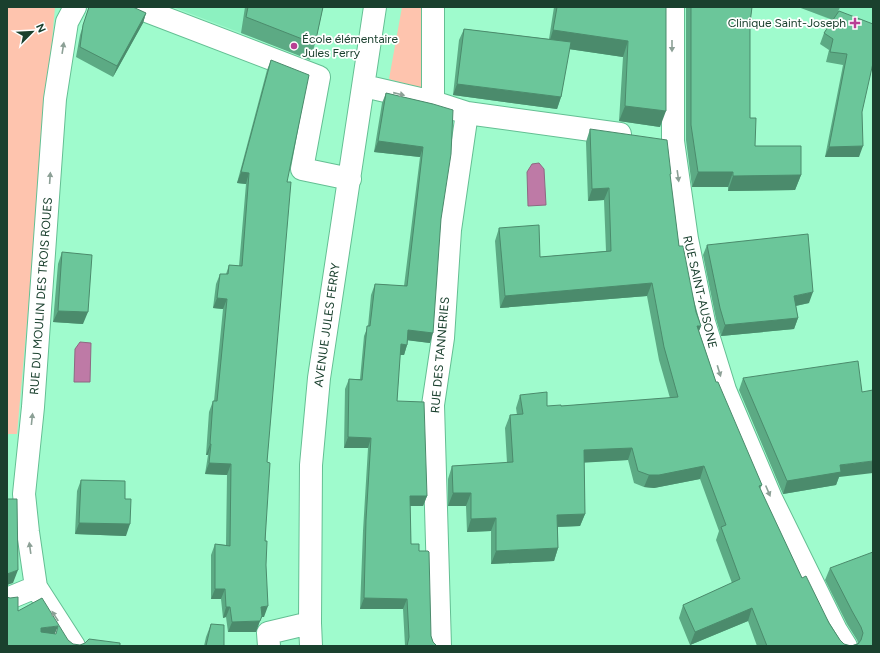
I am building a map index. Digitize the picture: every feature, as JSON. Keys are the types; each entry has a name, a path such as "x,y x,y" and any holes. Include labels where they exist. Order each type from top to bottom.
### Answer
{"street":[{"name":"RUE DU MOULIN DES TROIS ROUES","path":"36,587 24,494 34,399 55,99 68,22 75,7"},
{"path":"136,7 319,77 302,168 350,179"},
{"name":"AVENUE JULES FERRY","path":"311,646 311,465 318,378 350,179 375,7"},
{"path":"433,7 433,102"},
{"name":"RUE SAINT-AUSONE","path":"673,7 657,139 687,239 704,322 725,390 771,498 836,630 846,646"},
{"path":"364,86 433,102 467,113 657,139"},
{"name":"RUE DES TANNERIES","path":"440,646 433,405 443,338 450,230 467,113"},
{"path":"7,599 36,587 74,646"},
{"path":"269,646 268,633 310,623"}],"shaded area":[{"path":"7,7 55,7 17,434 7,434"},
{"name":"École élémentaire Jules Ferry","path":"173,7 314,7 310,59 241,33"},
{"path":"402,7 421,7 423,89 389,79"},
{"name":"Clinique Saint-Joseph","path":"800,7 873,7 873,39 803,8"},
{"path":"539,163 544,169 546,205 528,206 527,172 532,164"},
{"path":"80,342 91,343 90,382 74,382 75,349"}],"building":[{"path":"89,7 133,7 146,13 117,66 80,47 83,25"},
{"path":"248,7 323,7 315,44 246,17"},
{"path":"557,7 666,7 666,111 625,106 628,41 553,30"},
{"path":"691,7 752,7 750,23 750,118 756,118 755,146 801,146 801,175 733,176 733,172 698,172 691,125"},
{"path":"839,11 873,24 873,63 862,112 863,146 829,147 847,54 830,52 833,39 824,33"},
{"path":"464,29 571,42 561,97 457,84"},
{"path":"271,60 309,75 287,182 291,182 267,462 270,463 265,541 267,541 266,565 268,606 261,607 262,616 260,621 232,622 230,607 226,607 225,589 215,589 215,544 230,546 231,464 209,463 213,401 217,401 227,299 217,298 220,274 228,274 229,265 242,266 249,173 241,172"},
{"path":"386,93 453,110 451,154 441,219 433,333 408,330 407,345 401,344 397,401 424,402 427,496 410,496 411,544 419,544 419,551 429,552 431,636 433,642 437,646 407,646 409,637 407,599 364,598 366,520 371,438 348,437 349,379 362,380 367,326 370,326 375,284 407,286 423,147 378,141"},
{"path":"590,129 667,140 679,246 683,246 696,312 701,326 697,326 716,382 718,382 762,485 759,486 802,578 806,576 829,623 840,640 844,644 851,646 767,646 752,608 695,632 683,605 740,579 721,527 726,525 704,466 659,475 649,475 638,471 632,448 584,450 585,514 557,515 558,548 496,551 496,518 471,519 471,493 453,493 452,466 513,462 510,415 523,414 520,395 547,392 547,406 678,397 664,347 652,283 505,296 499,228 539,225 540,257 611,251 609,188 592,189"},
{"path":"808,234 813,292 794,296 798,318 725,325 707,245"},
{"path":"62,252 92,255 88,312 58,311"},
{"path":"858,361 862,392 873,390 873,461 840,465 841,472 787,481 743,378"},
{"path":"81,480 125,481 125,499 131,499 130,524 79,523"},
{"path":"7,499 17,499 18,570 7,574"},
{"path":"873,552 873,646 851,646 858,644 863,633 830,568"},
{"path":"7,597 18,597 18,611 42,598 68,640 73,644 80,645 89,639 120,643 120,646 7,646","holes":["58,626 56,634 41,632 41,628"]},
{"path":"211,624 224,625 224,646 206,646"}],"place":[{"name":"Clinique Saint-Joseph","path":"855,23"},
{"name":"École élémentaire Jules Ferry","path":"294,46"}]}
